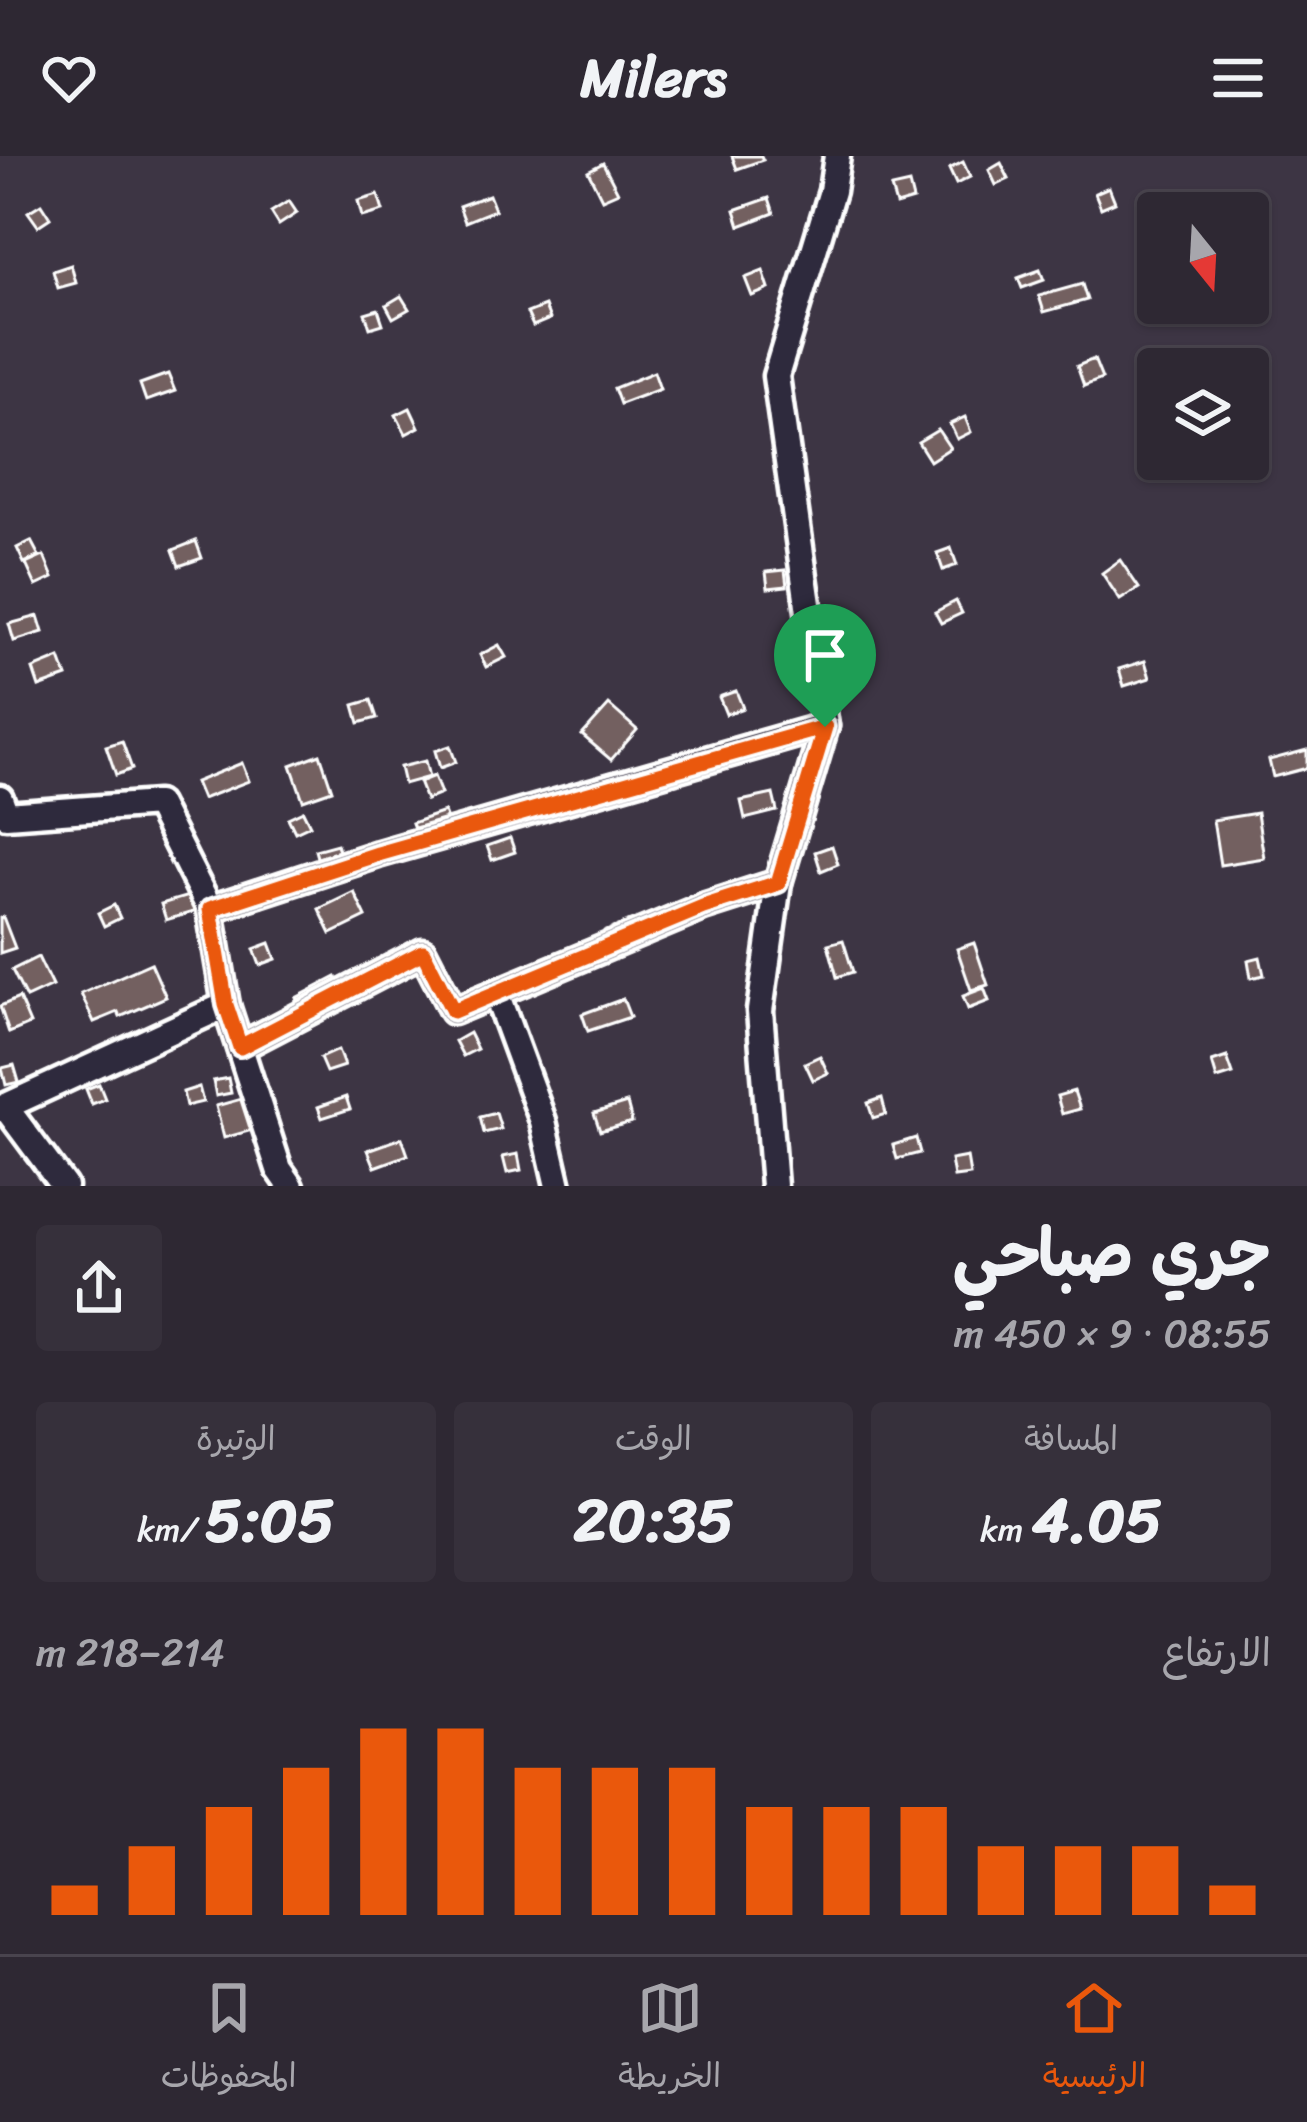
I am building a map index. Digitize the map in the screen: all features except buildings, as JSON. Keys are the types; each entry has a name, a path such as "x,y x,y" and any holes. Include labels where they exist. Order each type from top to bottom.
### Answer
{"street":[{"path":"774,1186 760,1011 778,883 825,727 776,376 832,191 837,156"},
{"path":"210,909 378,854 825,727"},
{"path":"0,798 5,815 157,804 210,909 226,1005 279,1169 291,1186"},
{"path":"240,1047 423,952 453,1011 703,907 778,883"},
{"path":"496,993 543,1121 558,1186"},
{"path":"64,1186 3,1108 226,1005"}],"route":[{"path":"825,727 778,883 703,907 453,1011 423,952 240,1047 226,1005 210,909 378,854 825,727"}]}
